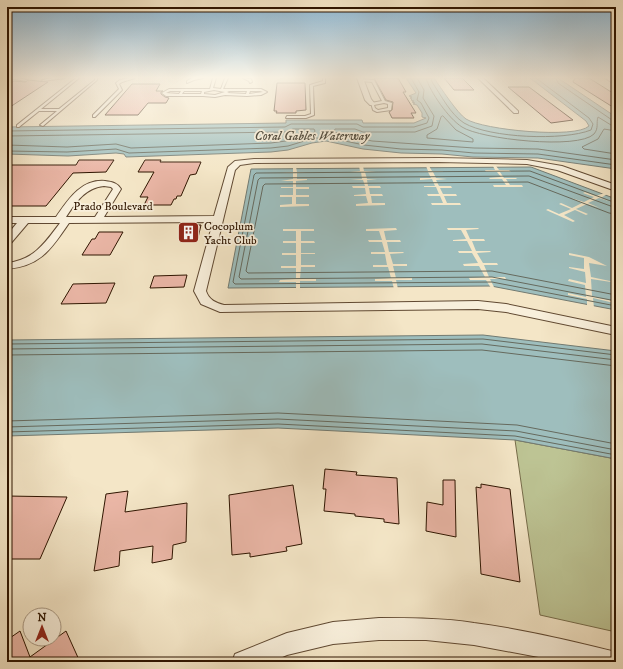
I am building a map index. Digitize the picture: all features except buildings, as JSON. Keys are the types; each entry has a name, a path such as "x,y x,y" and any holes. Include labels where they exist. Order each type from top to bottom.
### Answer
{"street":[{"path":"513,109 516,112"},
{"path":"616,188 559,168 527,162 439,160 248,161 238,163 232,167 200,291 204,300 216,307 230,309 478,305 506,308 616,331"},
{"path":"7,266 19,265 36,258 82,188 98,183 114,185 117,189 98,219"},
{"name":"Prado Boulevard","path":"7,220 219,219"},
{"path":"7,241 25,220"},
{"path":"244,662 276,648 316,637 362,630 401,628 447,630 503,637 612,662"}],"lane":[{"path":"94,116 101,109"},
{"path":"287,117 313,114 313,109"},
{"path":"374,109 377,111 389,109"},
{"path":"18,126 38,110 60,110"},
{"path":"42,125 60,110"}],"green space":[{"path":"515,440 616,459 616,632 540,615"}],"water":[{"name":"Coral Gables Waterway","path":"420,109 457,109 466,119 491,127 529,132 567,132 581,130 589,126 586,121 571,109 604,109 616,117 616,169 538,158 473,157 442,154 401,153 363,149 326,141 312,143 288,150 271,152 126,157 124,154 116,153 68,156 7,154 7,127 286,123 286,120 362,120 363,123 414,123 426,118 422,117"},
{"path":"531,167 616,199 616,310 491,286 228,288 251,169"},
{"path":"483,335 616,351 616,459 515,440 278,428 7,436 7,340"}],"pier":[{"path":"359,166 363,166 364,171 376,171 365,172 367,179 377,180 367,180 368,186 380,186 381,188 369,188 370,194 382,194 383,196 371,196 372,203 385,203 385,205 356,206 356,204 368,203 366,196 354,196 366,194 365,188 353,188 352,186 365,186 363,180 350,179 362,179 361,172 350,172 360,171"},
{"path":"426,166 429,166 432,171 443,171 433,172 436,178 447,179 436,180 439,186 451,186 452,188 440,188 443,194 456,194 457,196 444,196 447,203 460,203 461,205 432,205 431,203 443,203 440,196 428,196 427,194 439,194 436,187 424,187 435,186 432,179 420,180 420,178 431,178 428,172 417,171 428,171"},
{"path":"493,166 496,166 499,170 509,170 511,172 500,172 504,178 517,179 506,179 510,185 522,185 523,187 494,187 493,185 506,185 502,179 489,178 501,177 497,172 486,172 485,170 495,170"},
{"path":"293,167 296,167 297,172 308,172 297,173 297,179 307,180 296,181 296,187 309,187 309,189 296,189 296,195 309,195 309,197 296,197 296,204 309,204 309,206 280,207 280,205 292,204 292,197 280,197 280,195 293,195 293,188 281,187 293,187 293,181 281,181 293,179 293,173 282,172 293,172"},
{"path":"585,192 596,196 604,193 607,194 601,198 612,202 599,198 588,203 600,208 587,204 576,209 588,214 586,215 575,210 564,215 575,221 573,222 546,210 548,209 559,214 571,209 559,204 561,203 572,208 582,203 571,198 584,202 594,197 583,193"},
{"path":"396,228 397,230 384,231 386,240 400,240 401,242 387,242 389,252 404,253 390,254 393,264 407,264 407,266 393,266 396,278 412,278 412,280 396,280 398,289 394,289 392,281 375,281 375,279 391,278 388,267 373,267 373,265 387,265 385,254 371,254 371,252 385,252 382,242 369,242 368,240 382,240 379,231 366,231 366,229"},
{"path":"447,228 478,228 479,229 466,230 470,239 484,239 485,241 472,241 476,251 491,252 477,253 483,263 497,263 498,265 484,265 489,277 505,277 506,279 490,279 495,289 491,288 486,280 470,280 469,278 485,277 479,266 464,266 463,264 478,263 472,253 459,253 458,251 472,251 467,241 453,241 466,239 461,230 448,230"},
{"path":"283,229 314,229 314,231 301,231 301,241 314,241 315,243 301,243 301,253 315,254 301,254 301,265 315,265 315,267 301,267 300,279 316,279 316,281 300,281 300,290 296,290 296,282 279,282 280,280 296,279 296,268 281,268 281,266 296,266 296,255 282,255 282,253 296,253 296,243 283,243 283,241 296,241 296,231 283,231"},
{"path":"569,253 589,257 607,266 589,263 591,277 611,282 591,279 592,296 613,301 614,303 593,298 594,308 587,307 587,299 568,295 568,293 586,297 585,285 568,281 569,279 586,283 585,272 569,268 584,269 584,258 569,255"}],"place":[{"name":"Cocoplum Yacht Club","path":"188,233"}]}
